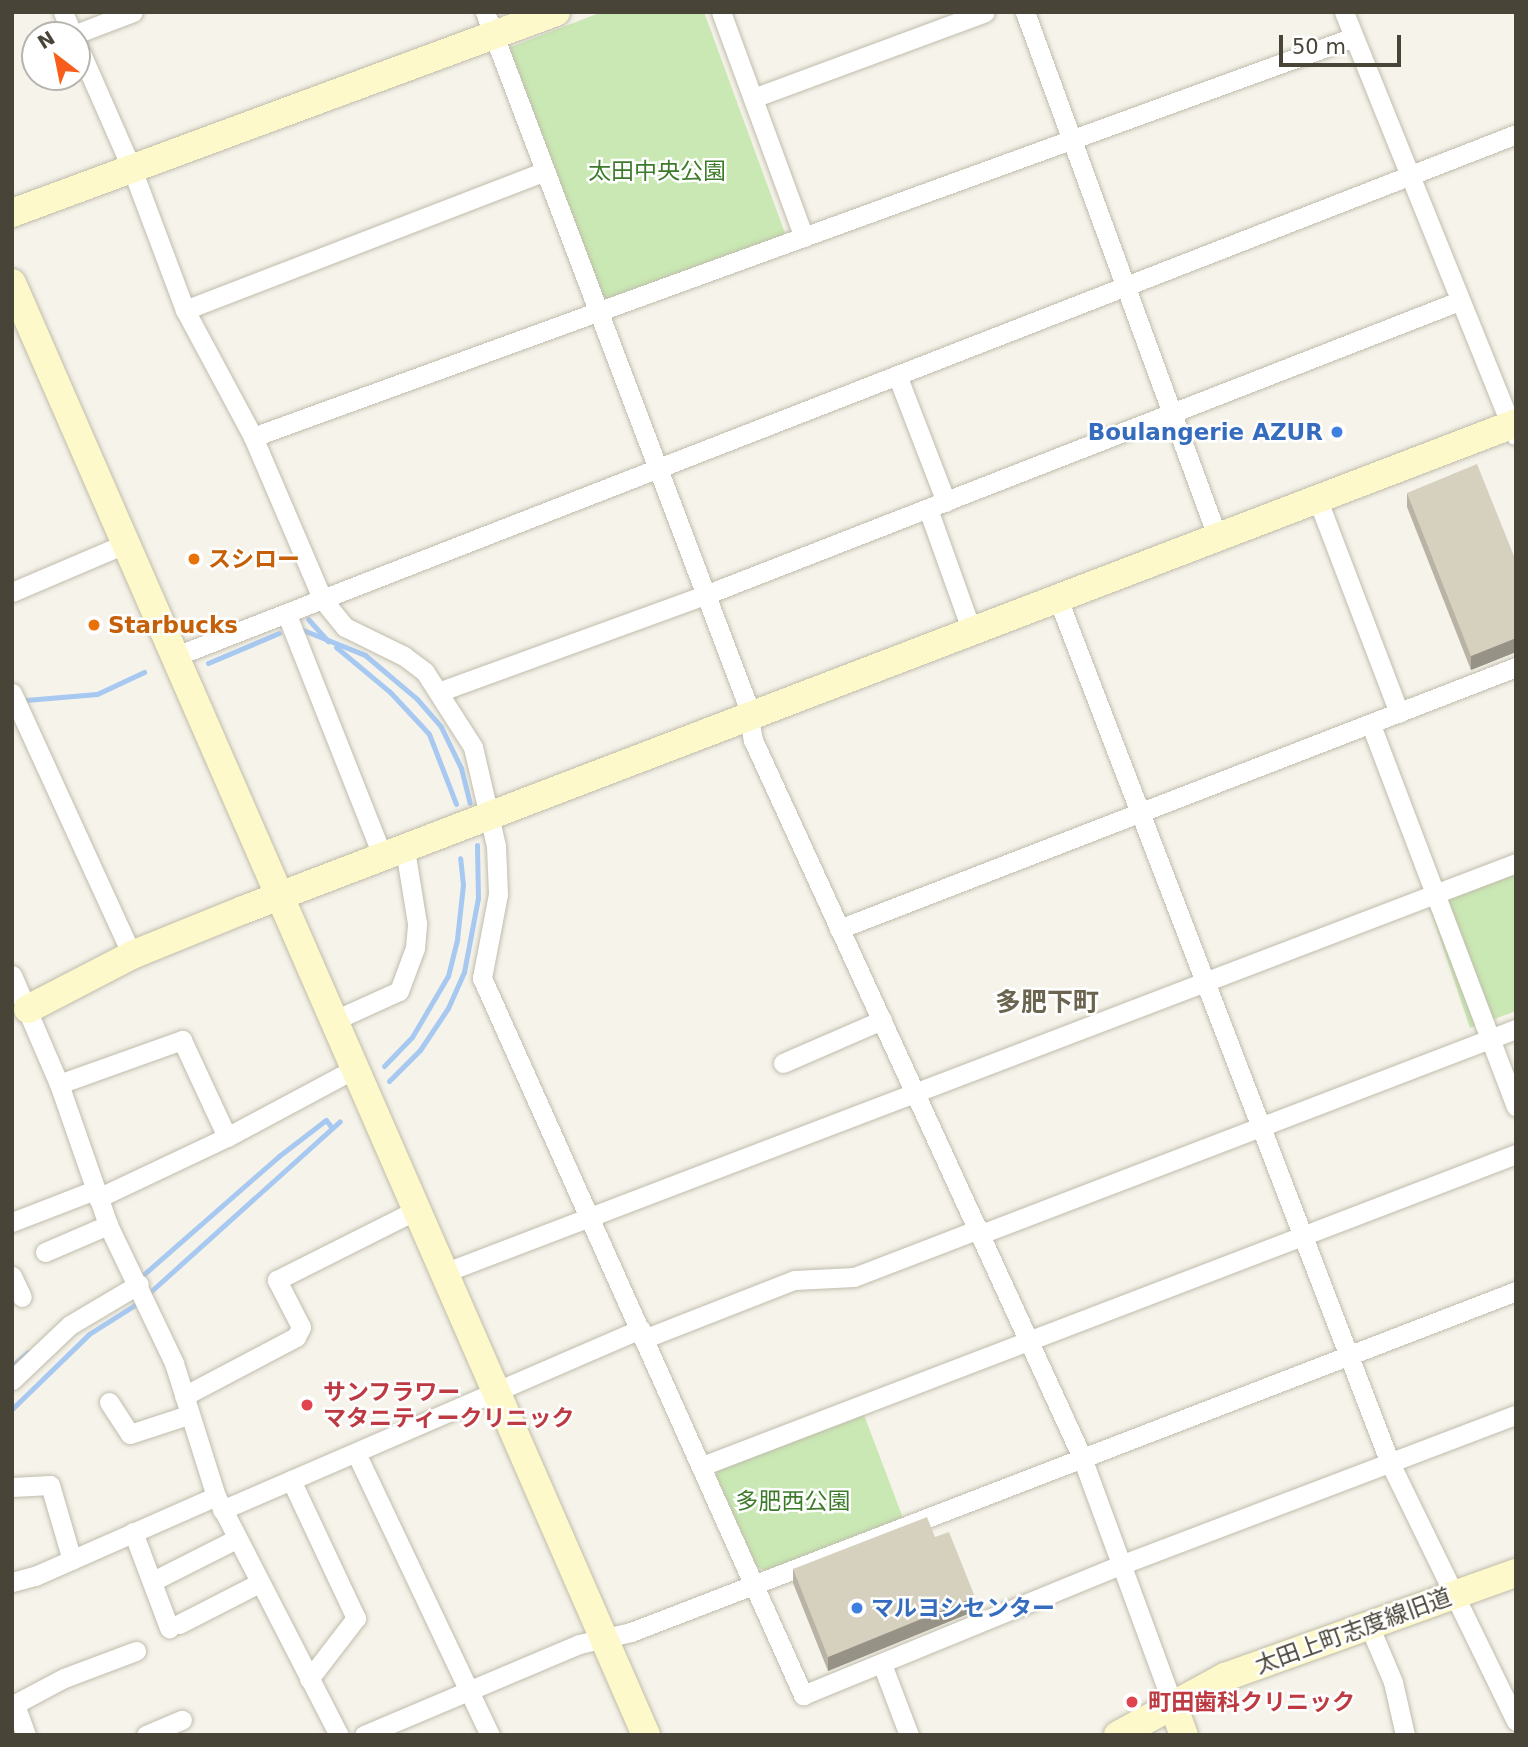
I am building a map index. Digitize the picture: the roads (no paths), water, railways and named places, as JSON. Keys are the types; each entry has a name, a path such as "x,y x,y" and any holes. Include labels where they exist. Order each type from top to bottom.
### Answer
{"street":[{"path":"91,28 133,12"},
{"path":"12,213 132,169 489,23 556,12"},
{"path":"721,12 804,237"},
{"path":"753,98 985,12"},
{"path":"1025,12 1217,536"},
{"path":"20,1012 132,955 280,895 491,818 1317,498 1514,428 1459,301 1344,12"},
{"path":"489,23 597,316 705,595 749,719 753,740 1081,1455 1184,1735"},
{"path":"253,437 597,316 1071,138 1354,37"},
{"path":"91,76 132,169 185,310 253,437 323,600 345,627 404,656 441,691 473,747 491,818 498,894 482,978 588,1219 644,1334 803,1695 1123,1564 1516,1415"},
{"path":"176,656 657,471 1125,285 1516,134"},
{"path":"185,310 543,172"},
{"path":"12,284 606,1638 646,1735"},
{"path":"441,691 705,595 1459,301"},
{"path":"897,375 972,632"},
{"path":"1317,498 1399,713"},
{"path":"12,592 127,543"},
{"path":"1058,599 1258,1128 1390,1463 1456,1593 1516,1721"},
{"path":"287,615 394,854 417,923 415,948 399,991 335,1020"},
{"path":"839,929 1516,667"},
{"path":"15,705 132,955"},
{"path":"1371,725 1516,1106"},
{"path":"446,1272 1516,863"},
{"path":"12,975 20,1012 59,1084 108,1225 143,1293 219,1503 339,1735"},
{"path":"783,1063 882,1020"},
{"path":"12,1582 72,1560 133,1532 291,1480 496,1388 794,1280 854,1277 1516,1030"},
{"path":"59,1084 182,1040 227,1137"},
{"path":"12,1222 97,1194 227,1137 356,1068"},
{"path":"702,1466 1303,1238 1516,1154"},
{"path":"109,1402 130,1434 186,1406 296,1337 301,1327 277,1280 418,1209"},
{"path":"45,1252 108,1225"},
{"path":"12,1276 22,1297"},
{"path":"364,1735 606,1638 754,1584 1081,1455 1516,1291"},
{"path":"12,1380 70,1325 143,1293"},
{"path":"356,1453 490,1735"},
{"path":"291,1480 356,1618 309,1679"},
{"path":"12,1487 50,1485 72,1560"},
{"path":"133,1532 174,1626 259,1583"},
{"path":"153,1581 236,1539"},
{"name":"太田上町志度線旧道","path":"1118,1735 1174,1708 1225,1678 1368,1623 1516,1573"},
{"path":"1368,1623 1393,1682 1405,1735"},
{"path":"26,1735 13,1701 64,1678 136,1651"},
{"path":"882,1664 909,1735"},
{"path":"146,1735 182,1720"}],"waterway":[{"path":"308,619 328,641"},
{"path":"298,628 365,655 417,699 441,727 461,768 470,803"},
{"path":"208,663 279,633"},
{"path":"336,647 390,692 429,734 456,804"},
{"path":"26,700 97,694 144,672"},
{"path":"389,1081 420,1050 448,1008 464,972 478,898 477,845"},
{"path":"384,1066 412,1037 448,976 457,939 463,885 460,858"},
{"path":"143,1275 279,1156 326,1120 332,1128"},
{"path":"148,1294 340,1121"},
{"path":"12,1409 89,1334 141,1301"},
{"path":"12,1366 28,1352"}],"place":[{"name":"Boulangerie AZUR","path":"1337,432"},
{"name":"スシロー","path":"194,559"},
{"name":"Starbucks","path":"94,625"},
{"name":"サンフラワー マタニティークリニック","path":"307,1405"},
{"name":"マルヨシセンター","path":"857,1608"},
{"name":"町田歯科クリニック","path":"1132,1702"}],"district":[{"name":"多肥下町","path":"1047,1003"}],"park label":[{"name":"太田中央公園","path":"657,171"},
{"name":"多肥西公園","path":"793,1501"}]}
